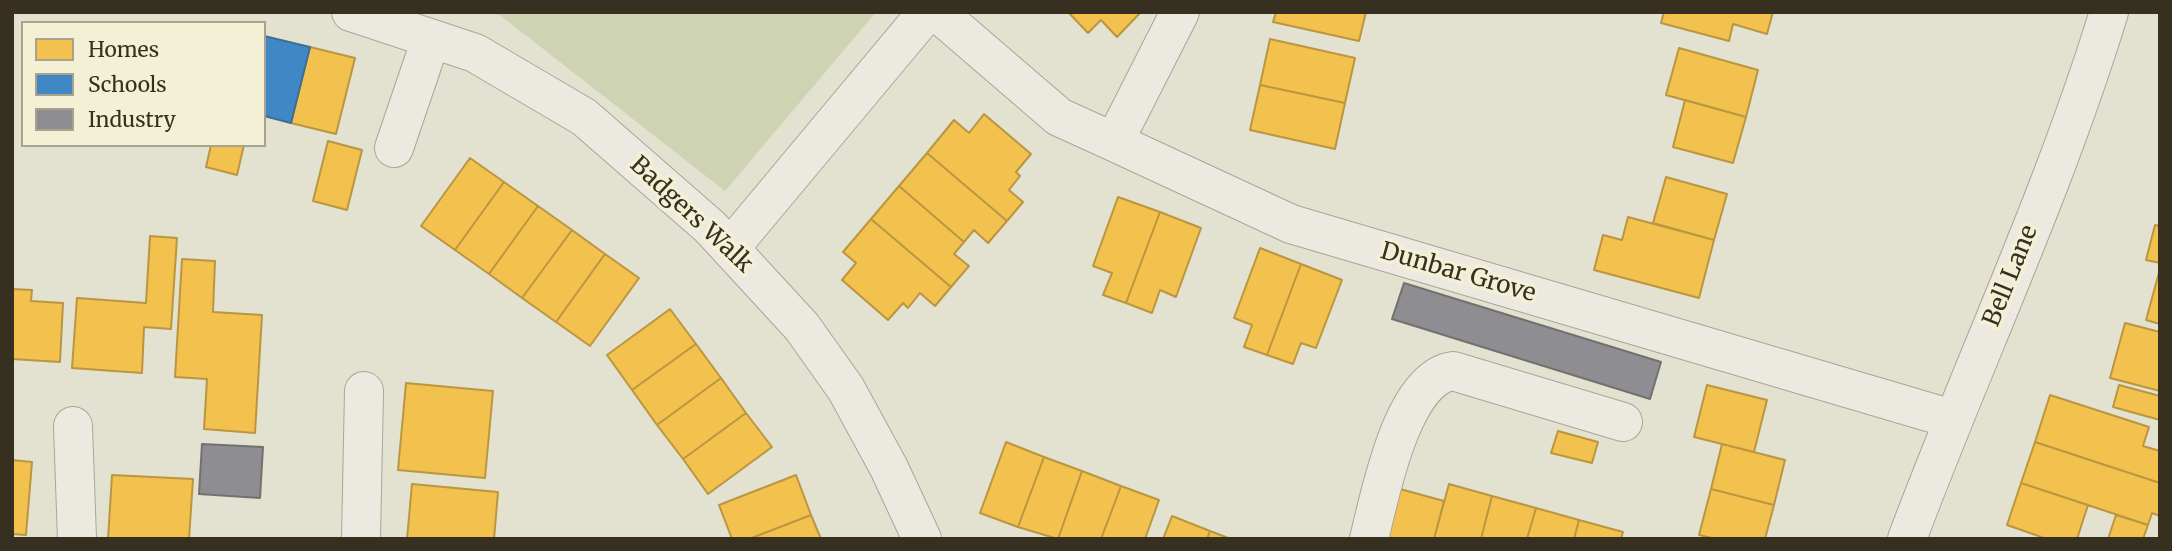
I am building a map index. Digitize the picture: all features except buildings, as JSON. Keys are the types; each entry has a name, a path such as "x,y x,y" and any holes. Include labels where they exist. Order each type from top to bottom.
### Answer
{"street":[{"name":"Badgers Walk","path":"351,12 475,53 584,117 710,227 802,327 846,389 889,468 922,539"},
{"path":"730,248 927,12"},
{"name":"Dunbar Grove","path":"937,12 1059,117 1291,224 1952,419"},
{"path":"1114,142 1180,12"},
{"name":"Bell Lane","path":"1907,539 1952,419 2058,160 2109,12"},
{"path":"394,148 431,39"},
{"path":"1369,539 1393,447 1425,383 1439,373 1453,371 1623,422"},
{"path":"361,539 364,391"},
{"path":"73,426 77,539"}],"green space":[{"path":"491,12 876,12 725,191 501,16"}]}
